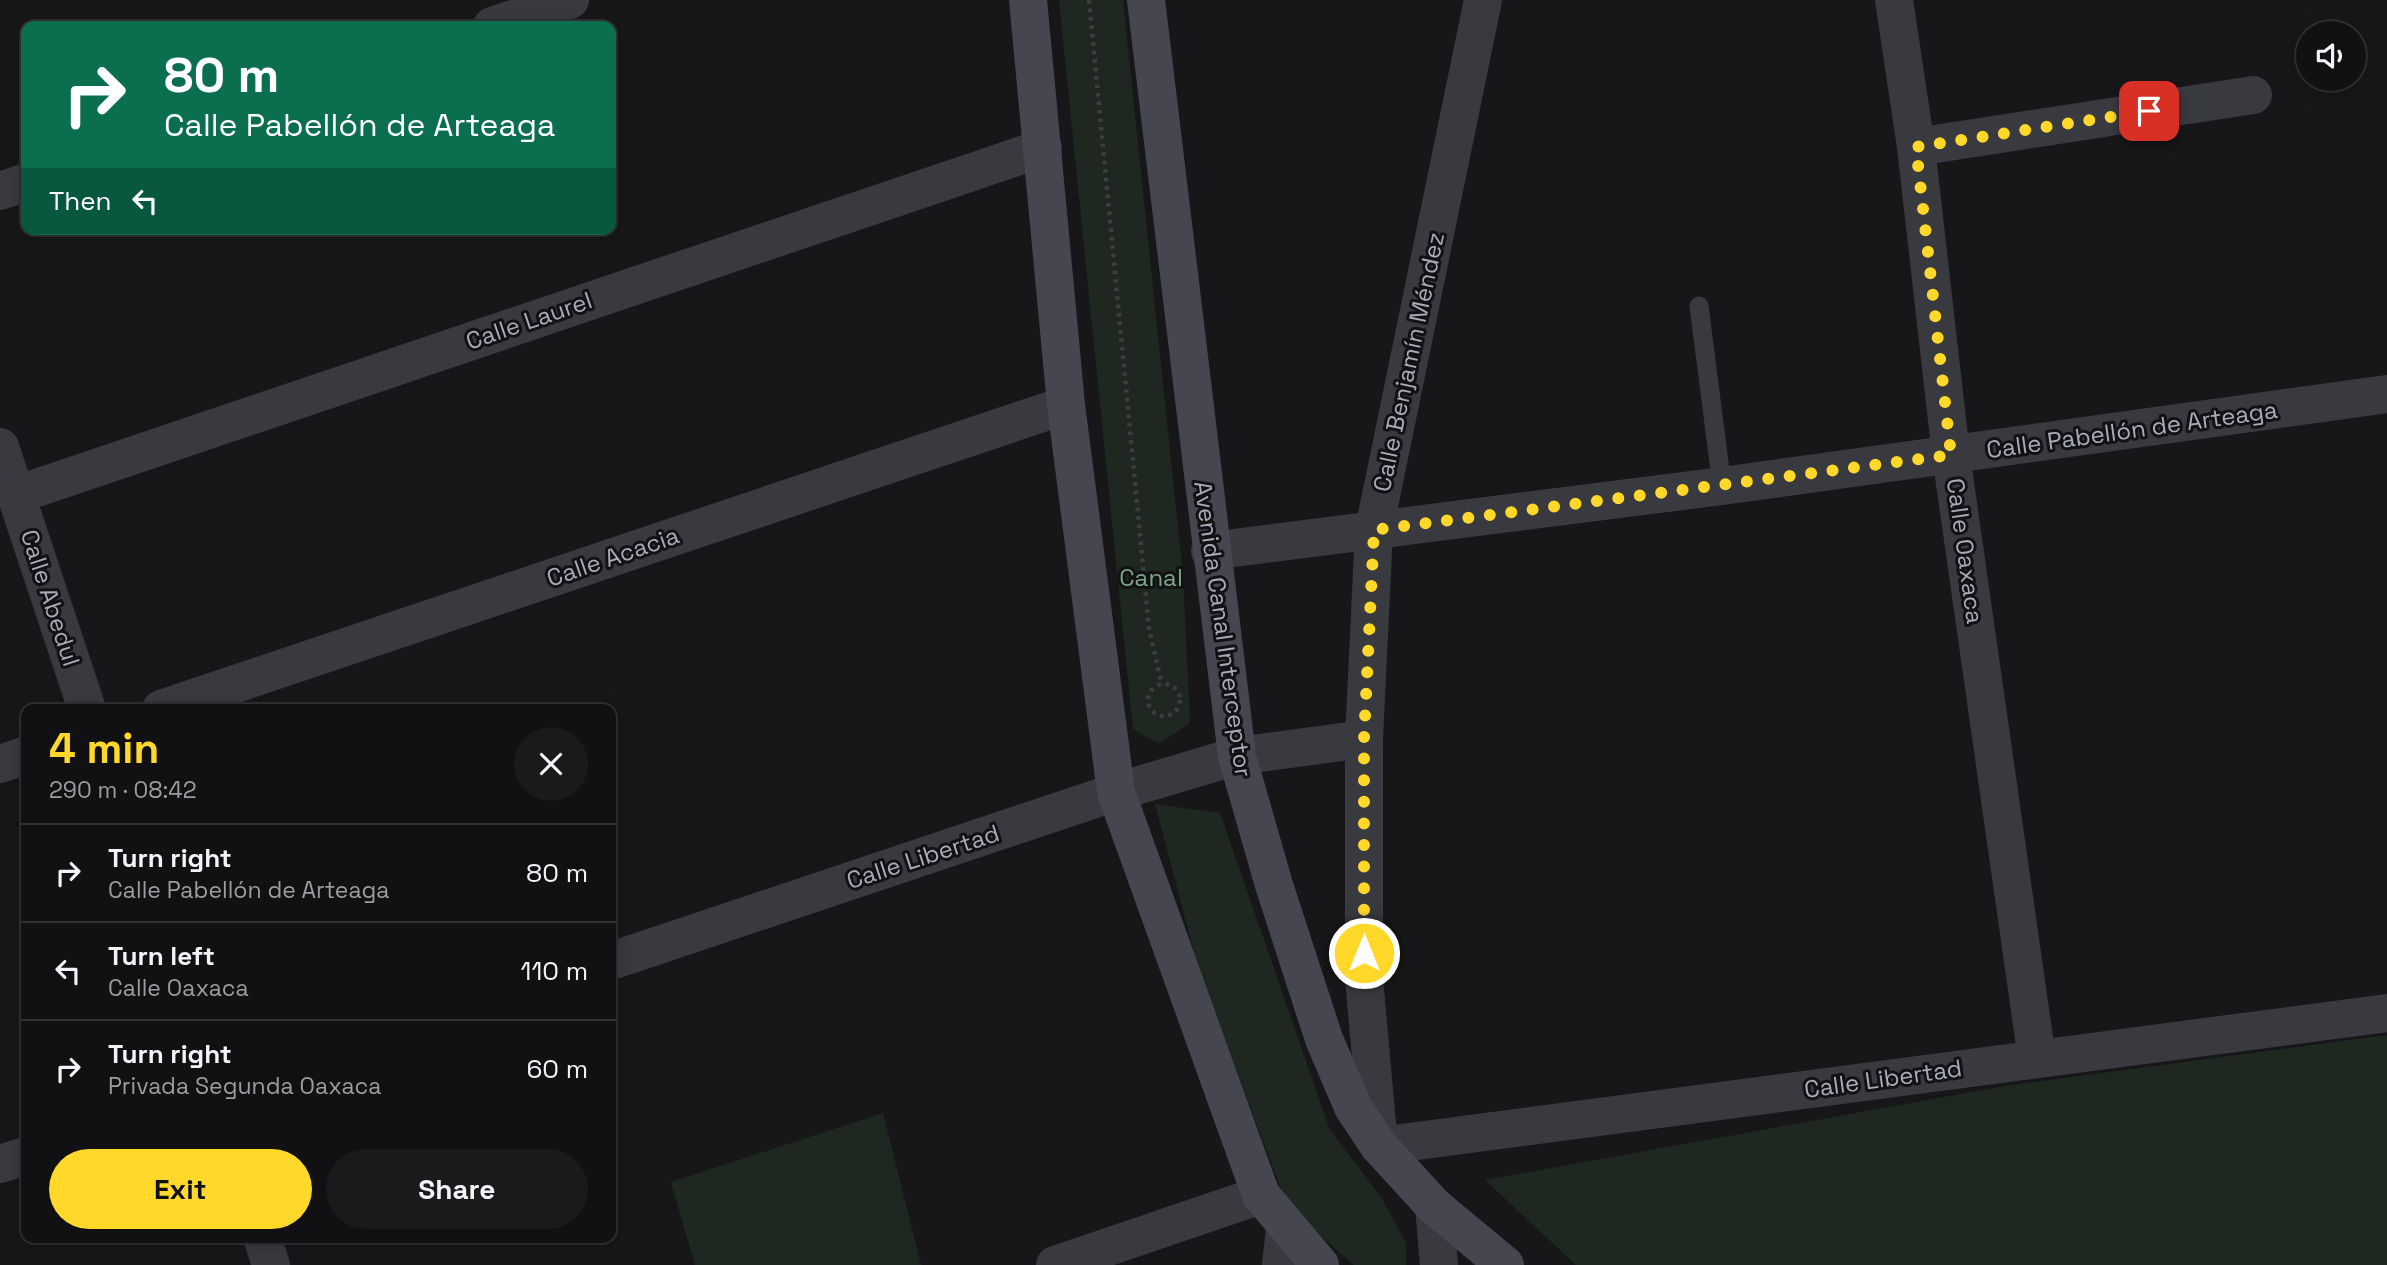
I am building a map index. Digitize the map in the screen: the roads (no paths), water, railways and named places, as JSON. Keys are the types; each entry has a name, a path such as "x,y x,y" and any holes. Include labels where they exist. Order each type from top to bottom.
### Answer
{"main road":[{"path":"1028,0 1066,405 1116,792 1261,1195 1285,1228 1320,1265"},
{"name":"Avenida Canal Interceptor","path":"1146,0 1210,551 1237,756 1274,886 1324,1039 1353,1107 1379,1146 1434,1206 1505,1265"}],"street":[{"path":"507,21 570,0"},
{"name":"Calle Benjamín Méndez","path":"1379,1146 1364,979 1364,739 1374,530 1483,0"},
{"name":"Calle Oaxaca","path":"1894,0 1916,147 1951,455 2036,1059"},
{"path":"1916,147 2253,95"},
{"name":"Calle Laurel","path":"16,495 1043,148"},
{"path":"0,191 21,184"},
{"name":"Calle Pabellón de Arteaga","path":"1210,551 1722,486 2387,394"},
{"name":"Calle Acacia","path":"176,704 1066,405"},
{"name":"Calle Abedul","path":"0,447 85,704"},
{"name":"Calle Libertad","path":"616,959 1116,792 1237,756 1364,739"},
{"path":"0,764 21,757"},
{"name":"Calle Libertad","path":"1379,1146 2387,1013"},
{"path":"0,1164 21,1158"},
{"path":"1055,1265 1261,1195"},
{"path":"1434,1206 1439,1265"},
{"path":"1281,1265 1285,1228"},
{"path":"264,1243 271,1265"}],"lane":[{"path":"1699,306 1722,486"}],"park label":[{"name":"Canal","path":"1151,578"}]}
